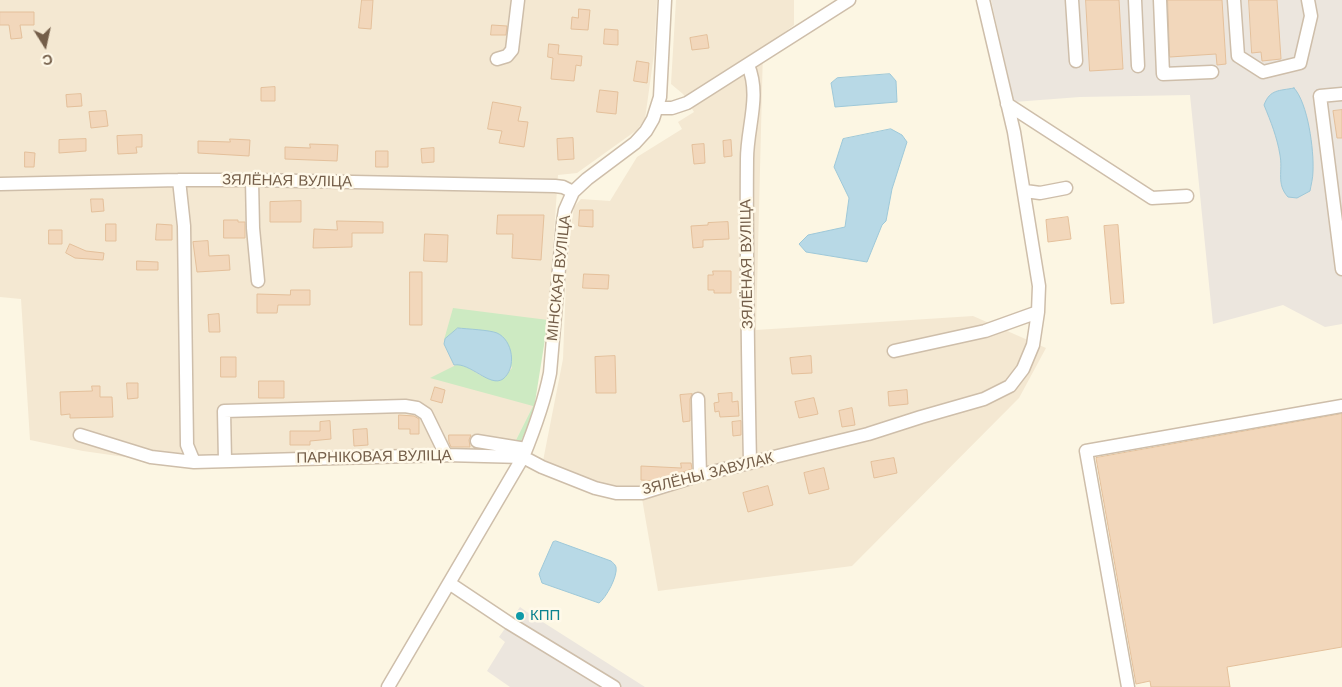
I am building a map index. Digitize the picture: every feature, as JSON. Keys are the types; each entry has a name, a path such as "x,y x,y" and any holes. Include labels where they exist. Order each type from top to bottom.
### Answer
{"street":[{"path":"497,59 507,56 512,50 518,0"},
{"name":"МІНСКАЯ ВУЛІЦА","path":"388,687 526,449 545,396 550,374 562,222 565,210 573,192 587,179 635,143 646,131 657,108 660,97 665,0"},
{"path":"657,108 672,108 687,103 748,66 849,0"},
{"name":"ЗЯЛЁНЫ ЗАВУЛАК","path":"526,449 542,467 586,484 616,493 642,493 700,475 868,434 984,400 1010,386 1023,369 1033,345 1038,312 1039,286 1025,191 1008,104 983,0"},
{"path":"1072,0 1076,61"},
{"path":"1135,0 1138,66"},
{"path":"1160,0 1163,74 1212,72"},
{"path":"1234,0 1238,56 1264,72 1300,64 1311,16 1308,0"},
{"name":"ЗЯЛЁНАЯ ВУЛІЦА","path":"748,66 753,77 754,87 747,152 746,227 750,464"},
{"path":"1342,94 1320,96 1342,268"},
{"path":"1008,104 1152,198 1187,196"},
{"path":"179,180 184,226 187,446 194,462"},
{"path":"252,180 253,228 258,280"},
{"name":"ЗЯЛЁНАЯ ВУЛІЦА","path":"0,184 252,180 555,186 563,187 573,192"},
{"path":"1025,191 1040,193 1066,188"},
{"path":"894,350 985,331 1038,312"},
{"path":"698,399 700,475"},
{"path":"225,461 224,411 316,407 405,406 418,408 426,414 446,455"},
{"path":"1128,687 1086,451 1342,406"},
{"name":"ПАРНІКОВАЯ ВУЛІЦА","path":"80,435 151,457 194,462 446,455 526,449"},
{"path":"477,441 526,449"},
{"path":"449,583 509,623 614,687"}],"shaded area":[{"path":"0,0 657,0 654,54 645,119 637,130 577,173 558,175 548,320 533,406 513,446 507,453 428,451 222,454 153,461 83,451 30,440 21,299 0,297"},
{"path":"676,0 794,0 794,25 763,49 756,330 973,316 1046,348 1019,398 852,566 658,591 640,487 610,486 543,461 563,359 567,254 574,207 581,199 610,201 637,157 682,129 678,122 694,112 683,94 671,84"},
{"path":"991,0 1342,0 1342,324 1325,327 1283,305 1213,324 1190,95 1080,97 1014,102"},
{"path":"520,607 645,687 510,687 487,671 505,642 499,637"}],"green space":[{"path":"453,308 548,320 533,415 517,450 513,446 533,406 430,378 460,363 482,376 494,380 504,378 512,368 496,333 458,328 444,340"}],"water":[{"path":"890,74 896,81 897,102 835,107 831,83 837,78"},
{"path":"1294,88 1303,104 1306,115 1313,162 1310,191 1297,198 1288,197 1282,187 1279,148 1264,105 1272,93"},
{"path":"891,129 902,135 907,142 892,189 886,221 882,225 867,262 806,252 799,244 808,235 845,227 849,198 834,167 843,139"},
{"path":"458,328 497,333 507,342 510,348 511,361 510,368 503,379 498,381 492,380 467,367 454,365 444,344 445,339"},
{"path":"556,541 611,561 615,565 616,571 611,586 599,603 542,583 539,574 553,542"}],"building":[{"path":"362,0 373,0 371,29 359,28"},
{"path":"1086,0 1119,0 1123,69 1090,71"},
{"path":"1168,0 1222,0 1226,64 1217,65 1216,54 1170,57"},
{"path":"1249,0 1277,0 1281,59 1262,61 1261,52 1252,53"},
{"path":"579,9 590,10 588,30 571,29 572,17 578,18"},
{"path":"0,12 34,12 34,25 20,25 22,38 11,39 9,25 0,25"},
{"path":"492,25 507,26 506,35 491,35"},
{"path":"605,29 618,30 618,45 604,44"},
{"path":"707,35 709,48 692,50 690,38"},
{"path":"549,44 559,45 558,54 582,56 581,66 576,65 574,81 551,79 553,58 548,57"},
{"path":"637,61 649,63 647,83 634,81"},
{"path":"275,87 275,101 261,101 261,88"},
{"path":"600,90 618,92 616,114 597,112"},
{"path":"81,94 82,106 67,107 66,95"},
{"path":"493,102 521,107 518,121 528,122 524,147 499,143 502,131 488,129"},
{"path":"1342,110 1342,138 1337,138 1333,111"},
{"path":"106,111 108,126 91,128 89,112"},
{"path":"142,135 142,147 136,147 137,153 118,154 117,136"},
{"path":"573,138 574,159 558,160 557,139"},
{"path":"86,139 86,151 59,153 59,140"},
{"path":"230,139 250,140 249,156 198,153 198,141 230,142"},
{"path":"731,140 732,156 724,157 723,141"},
{"path":"310,144 338,145 337,161 285,159 285,147 310,148"},
{"path":"704,144 705,163 694,164 692,145"},
{"path":"434,148 434,162 422,163 421,149"},
{"path":"376,151 388,151 388,167 376,167"},
{"path":"25,152 35,153 34,167 25,167"},
{"path":"91,199 103,199 104,211 92,212"},
{"path":"301,201 301,222 270,222 270,202"},
{"path":"580,210 593,210 593,227 579,226"},
{"path":"498,215 544,215 541,260 512,258 513,234 497,234"},
{"path":"1068,217 1071,239 1048,242 1046,220"},
{"path":"224,220 245,222 245,238 224,238"},
{"path":"337,221 383,222 383,233 352,233 352,247 313,248 314,229 337,230"},
{"path":"728,222 729,239 703,240 703,247 693,248 691,226"},
{"path":"106,224 116,224 116,241 106,241"},
{"path":"157,224 172,225 172,240 156,240"},
{"path":"1118,225 1124,303 1111,304 1104,226"},
{"path":"49,230 62,230 62,244 49,244"},
{"path":"425,234 448,235 447,262 424,261"},
{"path":"208,241 209,256 229,255 230,270 197,272 193,242"},
{"path":"70,244 86,251 104,253 103,260 75,258 66,253"},
{"path":"137,261 158,262 158,270 137,270"},
{"path":"713,271 731,271 731,293 714,293 714,290 708,290 708,275 713,275"},
{"path":"410,272 422,272 422,325 410,325"},
{"path":"584,274 609,275 608,289 583,288"},
{"path":"291,290 310,290 310,305 278,305 277,313 257,313 257,294 290,295"},
{"path":"219,314 220,332 209,332 208,315"},
{"path":"615,356 616,393 596,393 595,357"},
{"path":"811,356 812,373 792,374 790,358"},
{"path":"221,357 236,357 236,377 221,377"},
{"path":"259,381 284,381 284,398 259,398"},
{"path":"127,383 138,383 138,398 128,399"},
{"path":"92,386 100,386 100,397 112,397 113,417 70,418 70,414 61,415 60,392 92,391"},
{"path":"435,387 445,390 442,403 431,400"},
{"path":"907,390 908,404 889,406 888,392"},
{"path":"732,393 732,402 738,401 739,416 720,417 719,411 715,412 714,403 719,402 718,394"},
{"path":"692,394 690,399 690,421 683,422 680,395"},
{"path":"814,398 818,414 799,418 795,402"},
{"path":"852,408 855,425 842,427 839,411"},
{"path":"1342,414 1342,647 1227,667 1230,687 1151,687 1150,681 1136,684 1096,458"},
{"path":"399,415 414,416 419,419 419,434 410,434 410,429 399,429"},
{"path":"330,421 331,439 310,441 310,445 290,445 290,431 320,431 320,422"},
{"path":"741,421 741,435 733,436 732,422"},
{"path":"367,429 368,445 354,446 353,430"},
{"path":"449,435 471,435 469,440 470,447 451,447"},
{"path":"894,458 897,473 874,478 871,462"},
{"path":"681,463 691,463 692,469 655,481 641,480 641,466 681,468"},
{"path":"824,468 829,489 809,494 804,473"},
{"path":"768,486 773,505 748,512 743,493"}],"place":[{"name":"КПП","path":"520,616"}]}
